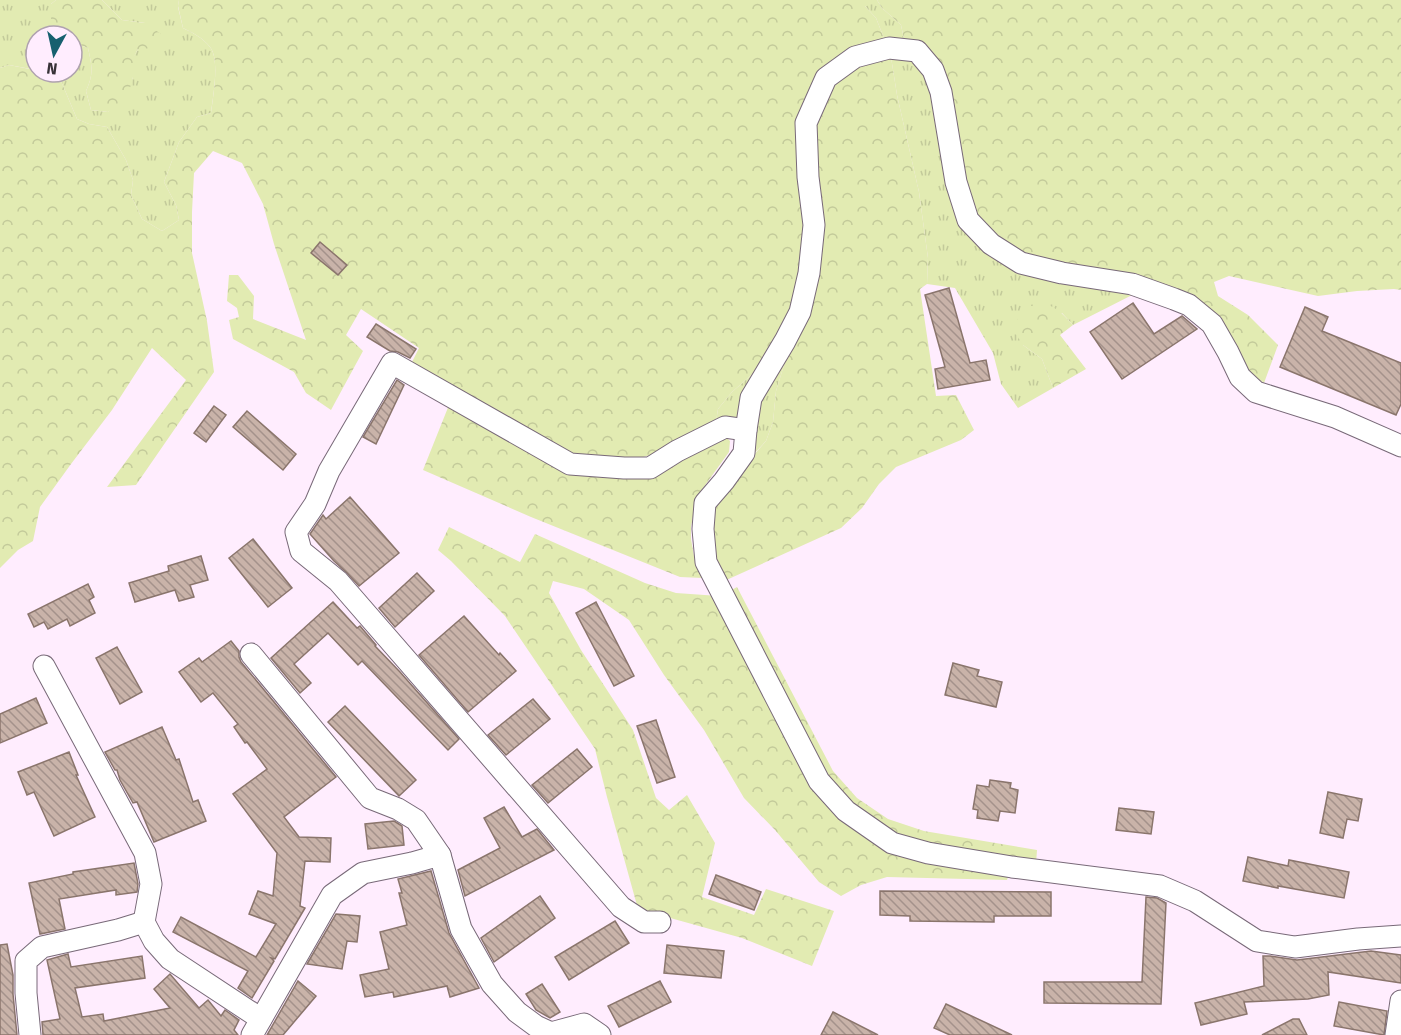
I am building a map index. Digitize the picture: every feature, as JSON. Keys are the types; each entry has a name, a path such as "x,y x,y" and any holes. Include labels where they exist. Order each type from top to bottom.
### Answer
{"street":[{"path":"1401,446 1335,417 1256,392 1240,377 1212,324 1189,305 1132,284 1062,273 1021,263 991,244 968,220 956,182 941,92 933,70 917,51 889,48 855,57 826,78 806,123 808,177 814,225 809,273 800,312 751,398 744,453 705,503 703,529 706,562 819,781 846,811 892,843 928,853 1012,867 1160,886 1195,901 1257,941 1294,947 1401,936"},
{"path":"660,922 644,922 621,907 338,580 301,551 296,532 315,504 328,471 392,363 570,464 650,468 677,451 725,427 746,430"},
{"path":"251,654 370,798 398,809 416,820 440,855 461,929 492,984 517,1012 536,1026 551,1033 584,1023 600,1035"},
{"path":"44,666 145,853 152,884 144,922 154,941 170,959 256,1027 332,895 363,873 440,855"},
{"path":"30,1035 26,961 42,947 144,922"},
{"path":"1396,1035 1401,1002"}],"green space":[{"path":"0,0 56,0 51,4 51,24 24,24 24,68 9,65 0,68"},
{"path":"56,0 102,0 122,20 145,23 161,34 154,48 138,49 133,60 133,77 130,88 121,101 108,112 91,110 86,91 92,70 88,48 84,46 84,24 51,24 51,4"},
{"path":"102,0 179,0 178,7 183,28 210,47 215,60 211,113 197,117 179,142 164,182 176,205 179,220 162,231 142,219 131,195 133,180 126,160 107,127 77,119 62,84 84,84 84,46 88,48 91,70 86,91 91,110 108,112 133,78 133,58 138,49 145,23 122,20"},
{"path":"179,0 865,0 865,6 876,18 886,43 813,85 810,229 795,313 767,361 732,392 718,409 716,422 664,451 640,458 616,460 562,454 410,366 419,348 361,309 346,335 363,351 331,410 306,393 294,372 233,339 229,320 239,317 237,308 227,301 229,275 238,275 254,296 253,319 306,340 263,204 242,163 213,151 194,173 192,253 207,321 214,372 136,485 107,487 186,380 152,348 112,410 40,507 33,541 18,550 0,568 0,68 9,65 24,68 24,84 62,84 77,119 107,127 126,160 133,180 131,195 142,219 162,231 179,220 176,205 164,182 179,142 197,117 211,113 215,78 215,60 210,47 183,28 178,6"},
{"path":"865,0 877,0 882,8 901,25 905,44 886,43 876,18 865,6"},
{"path":"877,0 1401,0 1401,290 1357,291 1318,296 1229,276 1214,282 1218,296 1248,315 1278,345 1264,383 1250,374 1215,321 1018,256 970,214 947,93 905,44 901,25 882,8"},
{"path":"912,56 1142,290 1073,325 1062,313 1023,345 1042,359 1053,388 1018,408 1001,384 993,353 955,288 927,284 928,258 919,192 897,95 891,57"},
{"path":"891,57 897,95 919,192 928,258 927,284 920,289 936,396 956,395 974,430 961,440 896,467 879,484 862,508 841,528 722,582 708,531 718,496 766,441 773,422 776,391 789,349 801,321 813,134 826,92 849,68"},
{"path":"1038,302 1058,310 1073,325 1060,335 1086,369 1053,388 1042,359 1023,345 1014,331 1021,309"},
{"path":"789,349 776,391 773,422 766,441 750,458 753,432 716,422 718,409 732,392 767,361"},
{"path":"449,405 599,474 723,434 730,441 729,452 701,491 691,527 694,556 699,563 703,578 680,577 531,517 423,470"},
{"path":"449,527 520,562 535,534 645,583 676,593 719,596 807,773 868,838 1010,871 1007,880 887,877 861,885 841,896 819,882 775,830 744,798 704,730 664,675 629,620 584,589 553,581 549,593 581,650 633,730 656,798 669,810 687,795 715,843 702,897 754,915 766,889 834,911 812,966 742,938 638,909 595,749 505,616 438,550"},
{"path":"737,587 833,771 857,798 888,819 924,831 1037,850 1036,864 890,835 847,806 821,770 730,591"}],"building":[{"path":"320,242 347,265 338,275 311,253"},
{"path":"949,288 970,363 986,360 990,380 938,389 935,369 945,367 925,295"},
{"path":"1133,303 1154,334 1182,316 1197,329 1122,379 1090,332"},
{"path":"1305,307 1328,317 1322,331 1401,363 1401,404 1396,415 1280,367"},
{"path":"376,324 416,349 410,358 390,351 367,337"},
{"path":"397,380 404,385 376,444 363,437"},
{"path":"214,406 226,415 206,442 194,433"},
{"path":"247,411 296,454 283,470 233,427"},
{"path":"350,497 399,553 359,586 310,534 323,515 326,519"},
{"path":"253,539 292,588 268,607 229,558"},
{"path":"201,556 208,580 190,585 194,597 179,601 175,590 135,602 129,583 169,571 168,566"},
{"path":"417,573 434,591 395,627 379,608"},
{"path":"88,584 94,597 89,600 95,613 70,626 67,619 48,629 44,622 34,627 28,614"},
{"path":"333,602 357,628 360,626 375,646 459,739 448,750 362,661 358,665 328,633 294,664 311,683 300,693 271,658"},
{"path":"596,602 634,676 614,686 576,613"},
{"path":"464,616 516,671 468,712 419,655"},
{"path":"231,641 239,651 241,662 336,777 284,817 299,837 331,838 330,862 305,861 300,906 305,908 275,959 271,958 274,961 252,998 238,988 248,971 173,932 181,917 256,957 276,924 249,914 258,891 273,896 277,853 233,794 267,769 247,742 245,743 234,727 238,724 213,693 201,702 179,672 199,658 202,662"},
{"path":"117,647 142,692 120,704 96,658"},
{"path":"953,663 979,670 977,676 1002,682 996,707 945,695"},
{"path":"36,698 47,723 0,743 0,714"},
{"path":"533,699 550,719 506,755 488,735"},
{"path":"345,706 416,780 399,796 328,722"},
{"path":"656,720 675,777 657,783 637,726"},
{"path":"162,727 176,760 179,759 193,802 198,800 206,821 154,842 137,802 133,803 117,770 105,752"},
{"path":"577,749 592,767 548,803 532,785"},
{"path":"69,752 78,775 76,775 95,817 54,836 34,792 27,795 18,772"},
{"path":"990,780 1011,783 1010,788 1018,790 1015,813 1000,811 998,821 977,818 978,810 973,809 977,785 989,787"},
{"path":"1328,792 1362,799 1358,821 1347,819 1343,838 1320,833"},
{"path":"504,807 522,837 537,829 554,850 465,896 458,870 500,848 484,818"},
{"path":"1119,808 1154,812 1151,834 1116,830"},
{"path":"394,821 402,826 404,845 368,849 365,824"},
{"path":"1248,857 1288,866 1289,860 1349,872 1344,898 1243,881"},
{"path":"134,863 138,884 137,892 116,895 116,890 59,899 65,929 40,934 29,883 73,874 73,872"},
{"path":"431,871 449,933 479,988 450,997 447,986 394,997 393,992 365,997 360,975 389,969 380,932 407,925 398,879"},
{"path":"716,875 761,892 754,910 709,894"},
{"path":"880,891 1051,892 1051,916 994,916 994,922 910,921 910,916 880,915"},
{"path":"540,896 555,918 494,962 481,938"},
{"path":"1146,897 1157,898 1166,903 1161,1004 1044,1003 1044,982 1142,982"},
{"path":"336,914 360,916 357,942 347,941 342,969 307,964"},
{"path":"615,921 629,943 569,980 555,957"},
{"path":"7,944 13,975 17,1035 0,1035 0,945"},
{"path":"667,945 724,951 721,978 664,973"},
{"path":"1371,951 1401,955 1401,983 1328,972 1329,995 1308,999 1244,1002 1247,1014 1201,1025 1195,1003 1264,986 1263,956 1297,960"},
{"path":"68,954 71,967 142,956 145,978 75,988 82,1017 103,1014 104,1021 170,1008 154,989 170,974 199,1008 208,1000 221,1016 225,1010 239,1020 234,1030 238,1035 43,1035 42,1022 60,1019 47,960"},
{"path":"298,981 316,996 283,1035 267,1035"},
{"path":"660,981 671,1002 619,1027 608,1006"},
{"path":"542,984 560,1012 550,1018 536,1010 526,994"},
{"path":"1339,1002 1387,1011 1384,1035 1334,1026"},
{"path":"946,1004 1012,1035 950,1035 934,1028"},
{"path":"833,1012 878,1035 821,1035"},
{"path":"1293,1019 1299,1019 1307,1035 1262,1035"}]}
